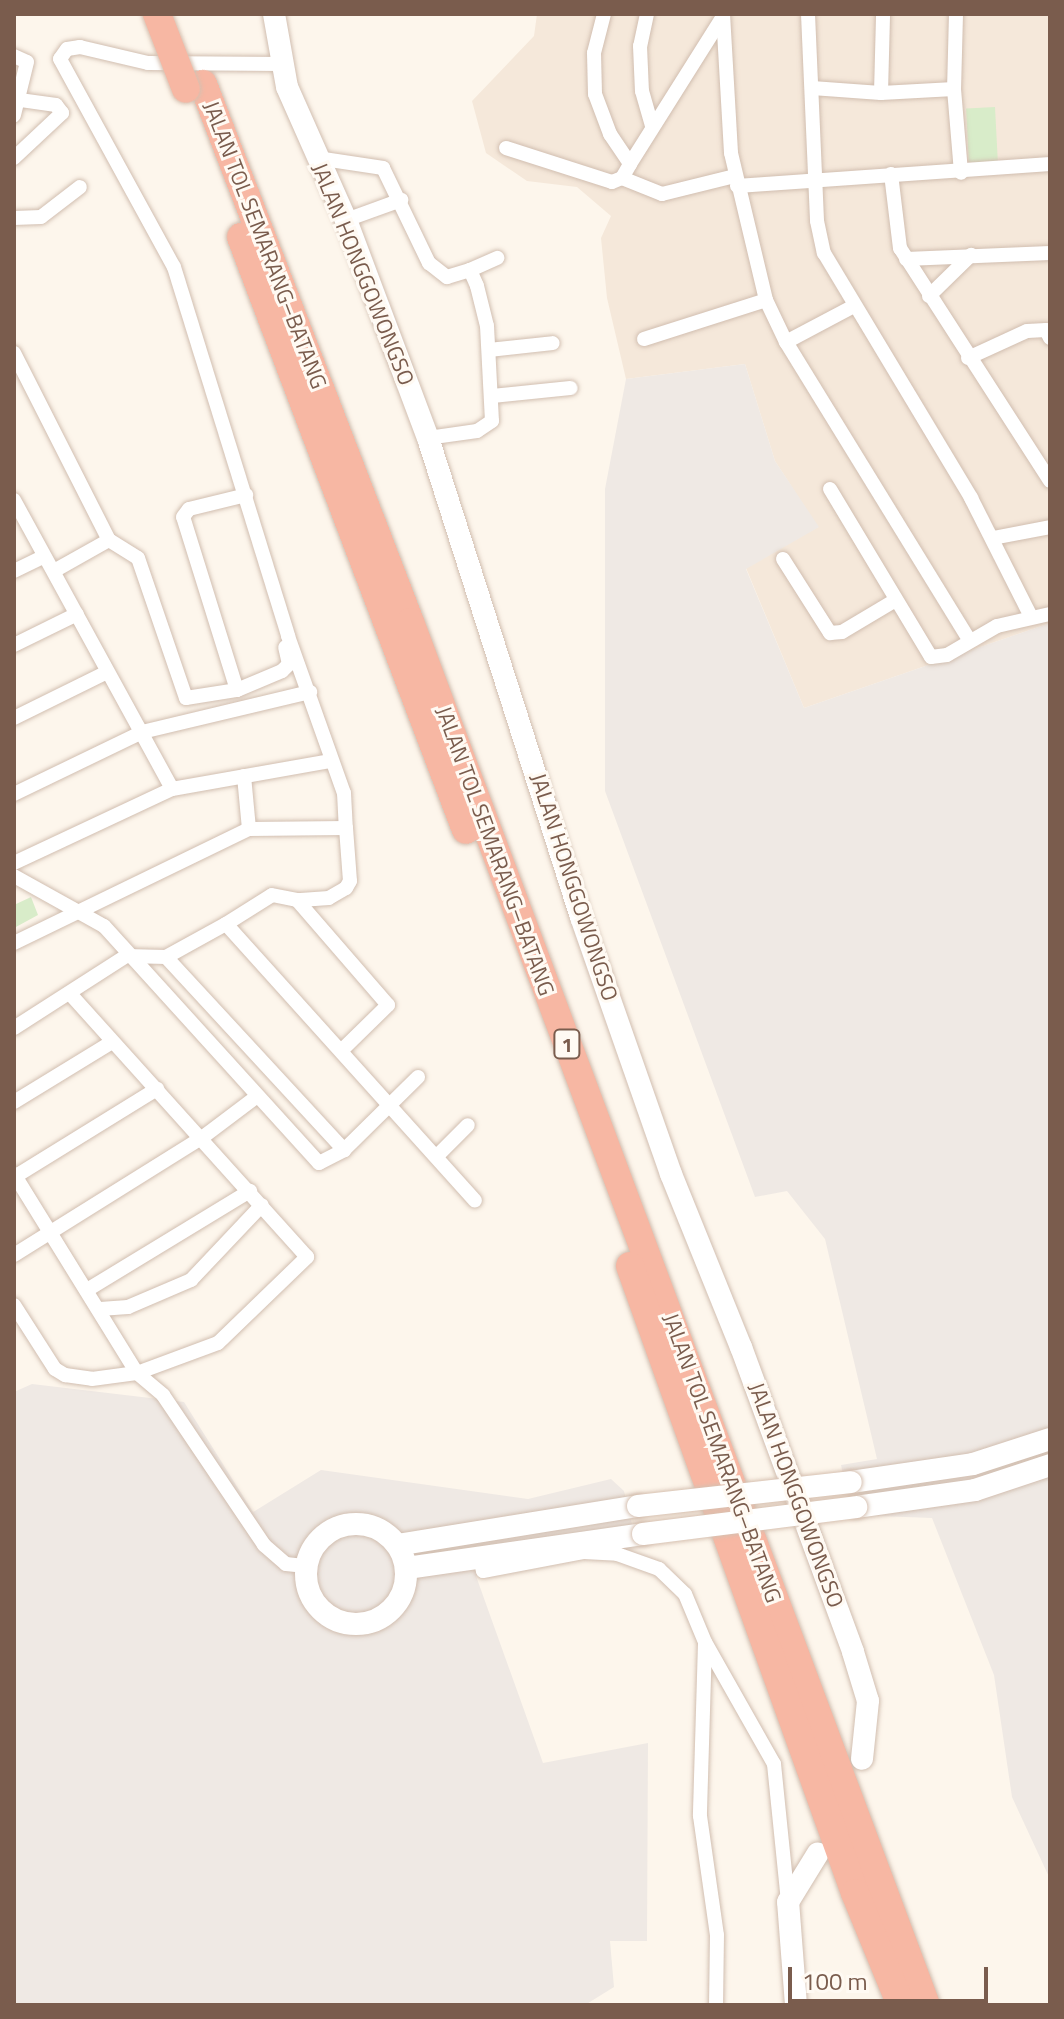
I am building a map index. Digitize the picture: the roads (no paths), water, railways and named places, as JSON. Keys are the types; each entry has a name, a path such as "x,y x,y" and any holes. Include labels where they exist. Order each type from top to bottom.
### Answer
{"highway":[{"name":"JALAN TOL SEMARANG–BATANG","path":"157,14 195,87 410,622 926,2005"},
{"name":"JALAN TOL SEMARANG–BATANG","path":"177,14 195,87 601,1183 855,1893 901,2005"}],"street":[{"name":"JALAN HONGGOWONGSO","path":"274,14 282,64 317,158 346,220 428,438 581,917 671,1174 741,1347 864,1685 869,1715 862,1759"},
{"path":"604,14 594,53 595,94 610,134 630,164"},
{"path":"647,14 640,46 642,91 652,125"},
{"path":"808,14 820,237 852,307 993,538 1031,617"},
{"path":"881,93 883,14"},
{"path":"956,14 954,89 961,173"},
{"path":"506,148 612,182 622,178 722,16"},
{"path":"722,16 736,181 766,300 786,342 969,640"},
{"path":"14,353 109,540 138,558 183,696 237,690 282,671 289,659 244,496 174,267 60,59 67,49 80,47 148,63 282,64"},
{"path":"14,158 62,113 56,105 16,108 20,59"},
{"path":"812,88 881,93 954,89"},
{"path":"317,158 383,168 429,263 447,277 497,258"},
{"path":"622,178 662,194 736,181 961,173 1050,164"},
{"path":"891,174 897,237 906,259 1050,481"},
{"path":"14,218 41,217 80,187"},
{"path":"346,220 401,200"},
{"path":"906,259 1050,253"},
{"path":"929,296 971,255"},
{"path":"428,438 484,428 492,421 489,350 470,270"},
{"path":"644,339 766,300"},
{"path":"786,342 852,307"},
{"path":"968,358 1018,334 1049,333"},
{"path":"489,350 553,343"},
{"path":"492,396 571,388"},
{"path":"830,489 894,601 931,657 947,655 969,640 1031,617 1050,614"},
{"path":"237,690 183,517 189,509 244,496"},
{"path":"14,1028 71,995 126,956 166,957 272,895 297,900 335,896 350,881 344,793 330,761 244,496"},
{"path":"14,500 172,789"},
{"path":"993,538 1048,524"},
{"path":"54,571 109,540"},
{"path":"14,571 43,557"},
{"path":"783,559 830,633 842,632 894,601"},
{"path":"14,645 77,614"},
{"path":"14,718 107,672"},
{"path":"14,794 142,732 310,692"},
{"path":"14,863 172,789 330,761"},
{"path":"244,776 249,829"},
{"path":"14,943 79,915 249,829 346,828"},
{"path":"14,876 79,915 104,926 126,956 318,1162 344,1150 418,1077"},
{"path":"297,900 386,1002 387,1011 342,1050"},
{"path":"226,924 438,1155 475,1201"},
{"path":"166,957 344,1150"},
{"path":"14,1305 55,1369 65,1375 92,1379 137,1373 204,1351 260,1308 306,1261 292,1237 71,995"},
{"path":"14,1102 112,1042"},
{"path":"157,1089 15,1175 137,1373 163,1395 264,1545 286,1564 306,1566"},
{"path":"14,1255 203,1137 256,1097"},
{"path":"438,1155 468,1125"},
{"path":"87,1290 250,1191"},
{"path":"100,1309 128,1307 191,1280 262,1205"},
{"path":"397,1545 638,1506 851,1482 973,1464 1050,1439"},
{"path":"407,1568 975,1490 1050,1465"},
{"path":"346,1524 375,1527 397,1545 407,1568 402,1597 393,1610 368,1624 353,1625 316,1605 306,1566 319,1539 346,1524"},
{"path":"480,1556 483,1571 584,1552 644,1561 685,1594 705,1642 774,1764 796,2005"},
{"path":"705,1642 700,1816 717,1935 716,2005"},
{"path":"788,1902 818,1853"}]}
